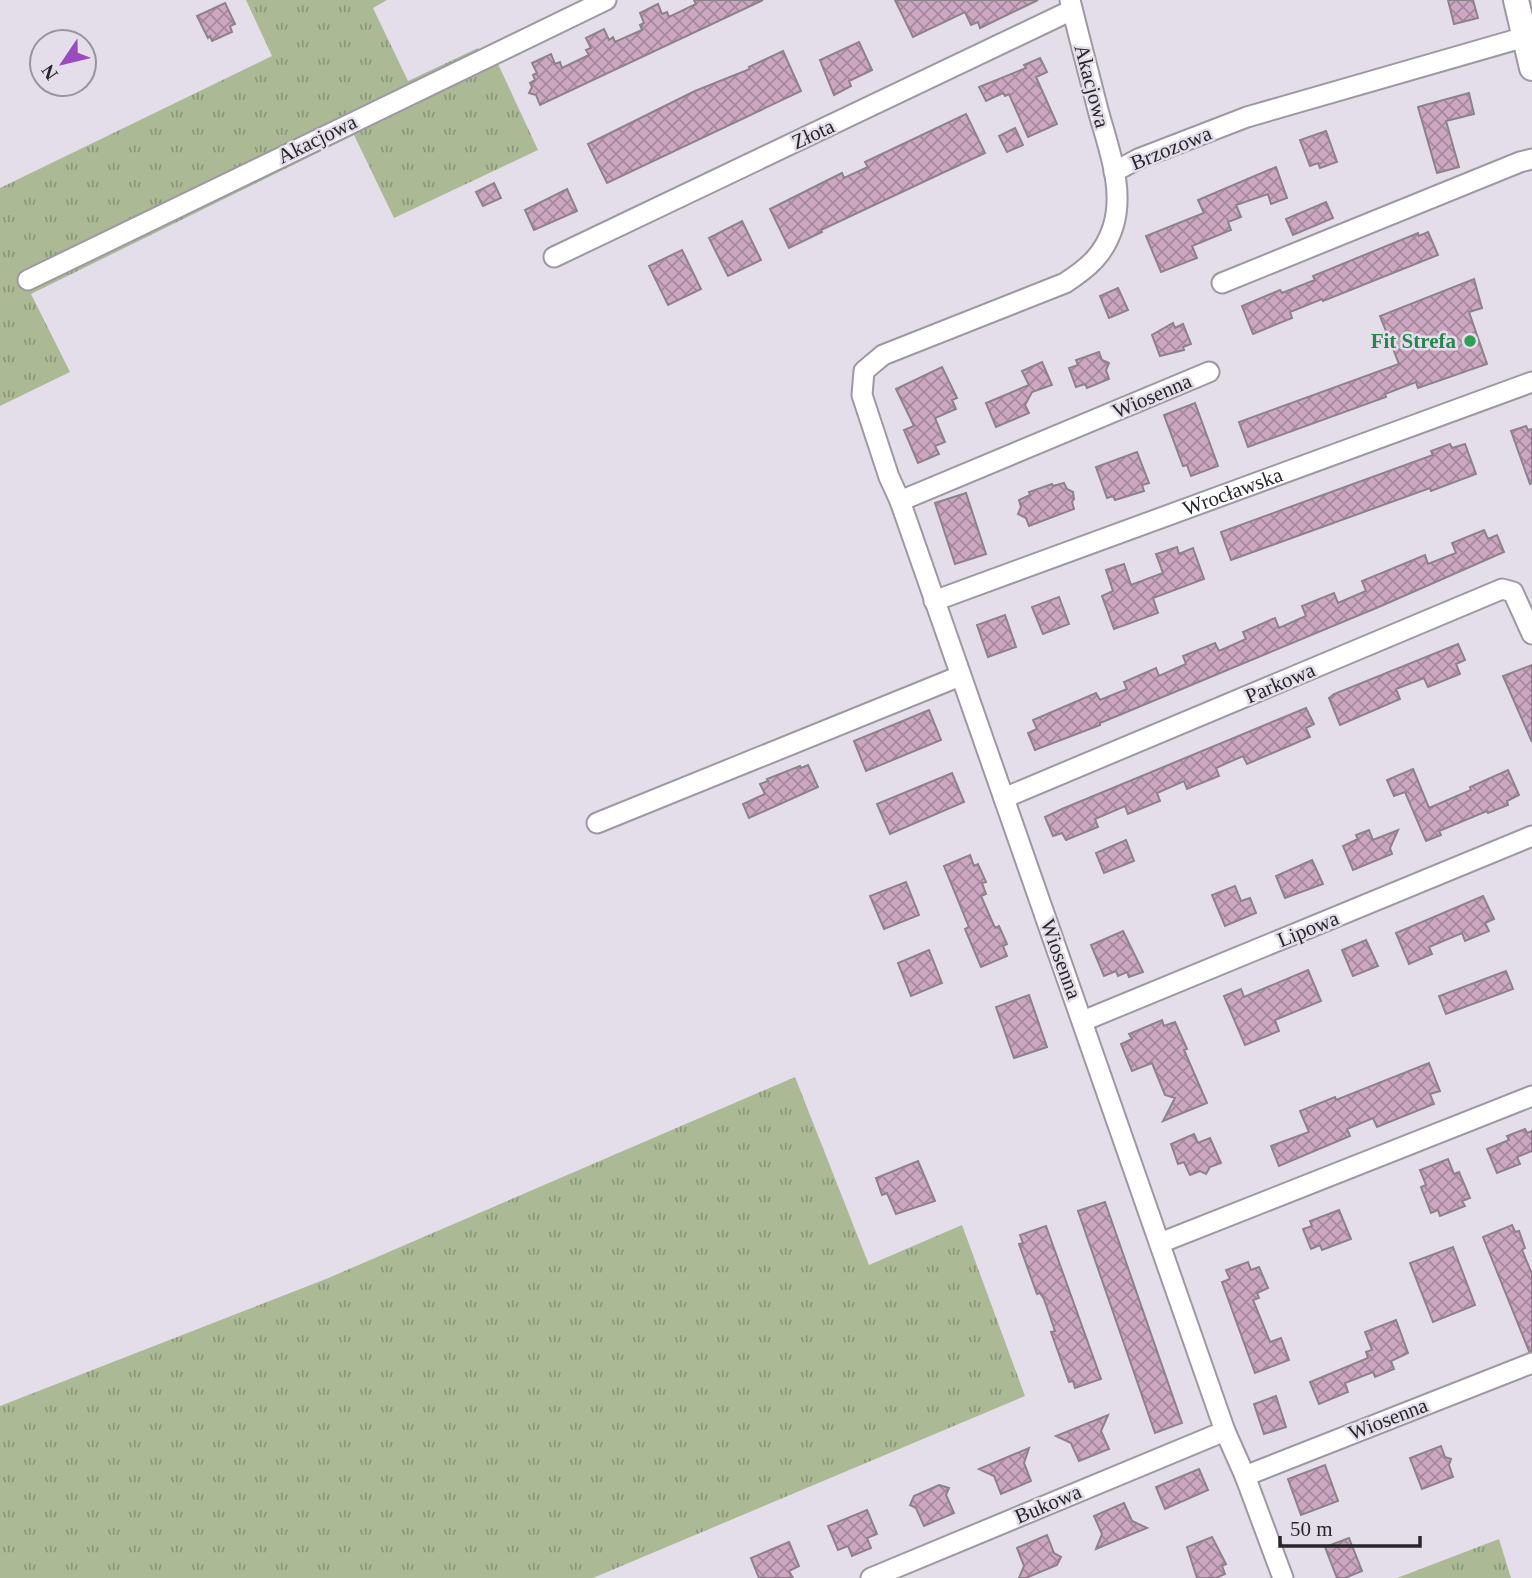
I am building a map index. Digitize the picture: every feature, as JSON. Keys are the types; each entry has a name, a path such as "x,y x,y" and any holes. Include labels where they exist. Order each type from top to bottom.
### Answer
{"street":[{"name":"Akacjowa","path":"28,280 606,0"},
{"path":"1516,0 1532,68"},
{"name":"Akacjowa","path":"1071,5 1114,172"},
{"name":"Złota","path":"554,257 1071,5"},
{"name":"Brzozowa","path":"864,371 883,355 1065,283 1089,268 1101,253 1113,228 1117,204 1114,172 1138,159 1247,117 1525,37"},
{"path":"1222,283 1532,159"},
{"name":"Wiosenna","path":"864,371 862,395 889,477 900,501 1225,1431 1283,1578"},
{"name":"Wiosenna","path":"900,501 1209,372"},
{"name":"Wrocławska","path":"934,601 1532,382"},
{"name":"Parkowa","path":"1004,798 1502,589 1513,592 1532,634"},
{"path":"597,823 960,676"},
{"name":"Lipowa","path":"1083,1021 1532,836"},
{"path":"1160,1242 1532,1096"},
{"name":"Wiosenna","path":"1245,1476 1532,1363"},
{"name":"Bukowa","path":"871,1578 1225,1431"}],"green space":[{"path":"246,0 387,0 373,8 408,81 478,48 488,69 498,64 538,150 394,218 354,135 31,294 70,372 0,406 0,188 272,56"},
{"path":"795,1077 869,1265 962,1225 1025,1396 593,1578 0,1578 0,1406 326,1279"},
{"path":"1499,1539 1511,1578 1397,1578"}],"building":[{"path":"694,0 763,0 540,105 536,95 529,93 532,87 530,83 535,80 533,75 537,73 532,63 551,54 555,64 560,62 562,68 589,55 586,50 591,48 586,38 604,29 609,40 613,37 615,42 642,30 640,25 644,23 640,13 658,4 662,14 667,12 669,17 696,4"},
{"path":"895,0 1038,0 980,28 978,22 971,25 965,12 913,37"},
{"path":"1448,0 1473,0 1478,18 1454,24"},
{"path":"225,3 235,24 230,26 232,32 212,41 197,16"},
{"path":"859,42 872,70 849,81 851,86 834,95 820,60"},
{"path":"783,51 801,91 607,183 588,144"},
{"path":"1040,58 1047,72 1036,77 1057,124 1028,137 1009,94 1005,96 1003,93 986,101 979,87 1026,68 1024,65"},
{"path":"1469,93 1474,114 1446,121 1459,167 1437,173 1418,107"},
{"path":"966,114 985,153 821,230 822,232 789,248 770,209 842,173 844,178 868,167 865,162"},
{"path":"1015,128 1023,145 1007,152 999,136"},
{"path":"1326,131 1337,162 1320,168 1318,163 1310,166 1300,140"},
{"path":"1276,167 1287,198 1271,204 1268,194 1236,205 1241,217 1228,222 1231,230 1192,246 1197,258 1161,272 1146,236 1204,213 1198,200"},
{"path":"494,183 501,198 483,206 476,192"},
{"path":"567,189 577,211 534,230 525,210"},
{"path":"1326,202 1333,218 1293,235 1286,219"},
{"path":"742,221 761,260 728,276 709,238"},
{"path":"1428,232 1438,255 1290,312 1292,318 1253,334 1242,306 1280,290 1282,293 1315,280 1313,276 1418,233 1419,236"},
{"path":"682,250 701,289 668,305 649,266"},
{"path":"1474,279 1482,308 1469,312 1487,364 1418,388 1416,382 1385,394 1386,397 1248,447 1239,422 1399,364 1380,316"},
{"path":"1118,288 1128,310 1109,318 1100,296"},
{"path":"1173,323 1175,328 1183,324 1191,344 1183,347 1184,350 1160,356 1152,335"},
{"path":"1099,352 1102,360 1109,363 1106,370 1109,379 1087,388 1085,384 1076,387 1069,368 1078,365 1076,360"},
{"path":"1042,362 1052,385 1032,392 1025,405 1029,413 996,427 986,403 1029,385 1022,371"},
{"path":"942,367 957,398 952,400 956,409 935,418 945,442 935,446 939,454 918,463 904,430 914,426 896,389"},
{"path":"1195,403 1218,466 1191,476 1187,465 1183,466 1164,415"},
{"path":"1526,426 1528,430 1532,429 1530,484 1511,431"},
{"path":"1450,444 1452,448 1465,444 1476,474 1231,560 1221,532 1433,455 1431,451"},
{"path":"1137,452 1149,483 1142,485 1144,491 1115,500 1113,496 1107,498 1096,467"},
{"path":"1064,483 1067,489 1073,492 1074,509 1029,526 1026,518 1018,514 1021,507 1019,500 1030,495 1029,492"},
{"path":"966,493 986,554 955,564 935,503"},
{"path":"1484,530 1488,539 1497,535 1504,552 1100,725 1035,750 1028,733 1037,729 1033,720 1096,693 1100,700 1127,689 1124,682 1156,668 1159,676 1186,664 1183,656 1215,643 1219,651 1246,639 1243,632 1275,618 1279,628 1306,616 1302,606 1334,593 1338,603 1366,591 1362,581 1425,555 1428,564 1456,553 1452,543"},
{"path":"1177,547 1179,554 1193,548 1204,579 1153,598 1158,613 1114,629 1102,596 1113,591 1106,570 1124,564 1131,585 1163,573 1156,554"},
{"path":"1059,597 1069,624 1043,634 1032,607"},
{"path":"1005,615 1016,647 988,657 977,625"},
{"path":"1458,644 1465,660 1456,664 1460,674 1428,687 1424,678 1396,689 1400,699 1340,725 1329,698 1334,694"},
{"path":"1532,665 1532,742 1503,676"},
{"path":"1306,708 1314,724 1306,728 1310,737 1247,764 1243,756 1216,768 1219,776 1187,789 1184,781 1157,793 1160,801 1128,814 1125,806 1095,819 1098,827 1066,840 1062,833 1053,836 1045,817"},
{"path":"929,710 941,740 866,771 854,741"},
{"path":"808,765 818,787 749,818 743,804 765,794 760,784"},
{"path":"1413,769 1429,808 1508,770 1519,795 1507,801 1508,805 1439,831 1441,835 1426,841 1405,792 1394,796 1387,780"},
{"path":"952,773 964,802 890,834 877,804"},
{"path":"1369,830 1373,840 1398,830 1390,848 1392,854 1353,870 1343,846 1358,839 1356,835"},
{"path":"1126,840 1134,861 1104,873 1096,853"},
{"path":"970,855 974,866 978,864 986,882 982,883 986,894 981,896 995,928 999,926 1007,944 1003,946 1007,956 981,967 965,929 969,927 944,866"},
{"path":"1312,860 1323,884 1285,898 1276,876"},
{"path":"906,882 919,915 884,929 870,896"},
{"path":"1235,886 1241,901 1250,898 1256,913 1225,926 1212,895"},
{"path":"1483,896 1494,919 1485,923 1489,931 1465,941 1462,933 1429,947 1432,954 1409,964 1396,933"},
{"path":"1123,931 1143,972 1129,977 1127,972 1118,976 1116,971 1104,976 1091,945"},
{"path":"1366,940 1378,966 1353,976 1342,950"},
{"path":"929,950 942,983 911,996 898,963"},
{"path":"1308,970 1321,1001 1275,1020 1279,1031 1245,1045 1224,996 1241,989 1244,997"},
{"path":"1506,971 1513,989 1446,1014 1439,996"},
{"path":"1029,995 1047,1047 1014,1058 996,1007"},
{"path":"1162,1020 1164,1026 1175,1022 1207,1103 1163,1121 1175,1098 1165,1095 1152,1063 1132,1071 1121,1044 1132,1039 1129,1034"},
{"path":"1429,1063 1440,1091 1430,1094 1434,1104 1377,1127 1373,1118 1347,1129 1350,1136 1279,1166 1271,1146 1309,1132 1300,1111 1335,1097 1336,1100"},
{"path":"1525,1129 1527,1133 1532,1131 1532,1151 1517,1157 1520,1164 1497,1173 1487,1149 1509,1140 1507,1136"},
{"path":"1194,1134 1198,1143 1210,1138 1221,1163 1210,1167 1206,1174 1200,1171 1190,1175 1184,1162 1178,1164 1171,1144"},
{"path":"1448,1159 1454,1174 1459,1172 1470,1198 1462,1201 1465,1206 1440,1216 1438,1210 1431,1213 1421,1187 1426,1185 1420,1170"},
{"path":"918,1161 935,1201 896,1214 887,1193 882,1195 876,1178"},
{"path":"1105,1202 1182,1423 1155,1433 1078,1211"},
{"path":"1339,1210 1351,1239 1322,1250 1320,1245 1311,1249 1303,1229 1312,1226 1310,1221"},
{"path":"1512,1225 1515,1232 1519,1231 1525,1248 1522,1250 1532,1274 1532,1351 1529,1351 1483,1237"},
{"path":"1046,1226 1101,1379 1075,1388 1073,1381 1069,1382 1051,1332 1055,1331 1044,1299 1040,1293 1037,1294 1019,1244 1023,1243 1020,1235"},
{"path":"1453,1247 1475,1305 1433,1322 1410,1263"},
{"path":"1248,1262 1251,1270 1259,1267 1268,1288 1257,1293 1259,1298 1253,1300 1270,1342 1281,1338 1289,1360 1255,1373 1222,1282 1230,1279 1226,1270"},
{"path":"1396,1320 1408,1353 1391,1361 1394,1369 1375,1377 1373,1372 1345,1383 1348,1392 1319,1404 1310,1382 1368,1358 1366,1352 1372,1350 1365,1332"},
{"path":"1276,1396 1286,1427 1264,1434 1254,1404"},
{"path":"1108,1415 1101,1431 1109,1449 1079,1461 1071,1443 1056,1436"},
{"path":"1441,1446 1445,1457 1451,1459 1449,1465 1453,1477 1422,1489 1410,1458"},
{"path":"1029,1448 1024,1463 1031,1481 1001,1494 994,1476 979,1469"},
{"path":"1325,1465 1338,1501 1301,1515 1288,1479"},
{"path":"1199,1469 1208,1490 1165,1509 1156,1487"},
{"path":"939,1485 949,1488 946,1495 954,1513 924,1526 916,1508 910,1505 914,1496"},
{"path":"1124,1503 1132,1521 1147,1528 1096,1549 1102,1534 1094,1516"},
{"path":"867,1510 877,1534 867,1538 871,1548 852,1556 848,1546 838,1550 828,1526"},
{"path":"1047,1535 1054,1553 1061,1557 1057,1565 1026,1578 1019,1578 1024,1566 1017,1548"},
{"path":"1212,1537 1226,1564 1222,1566 1225,1574 1216,1578 1197,1578 1187,1547"},
{"path":"1349,1538 1362,1571 1345,1578 1337,1578 1325,1547"},
{"path":"789,1542 799,1566 789,1571 793,1578 759,1578 751,1558"}],"place":[{"name":"Fit Strefa","path":"1470,341"}]}
